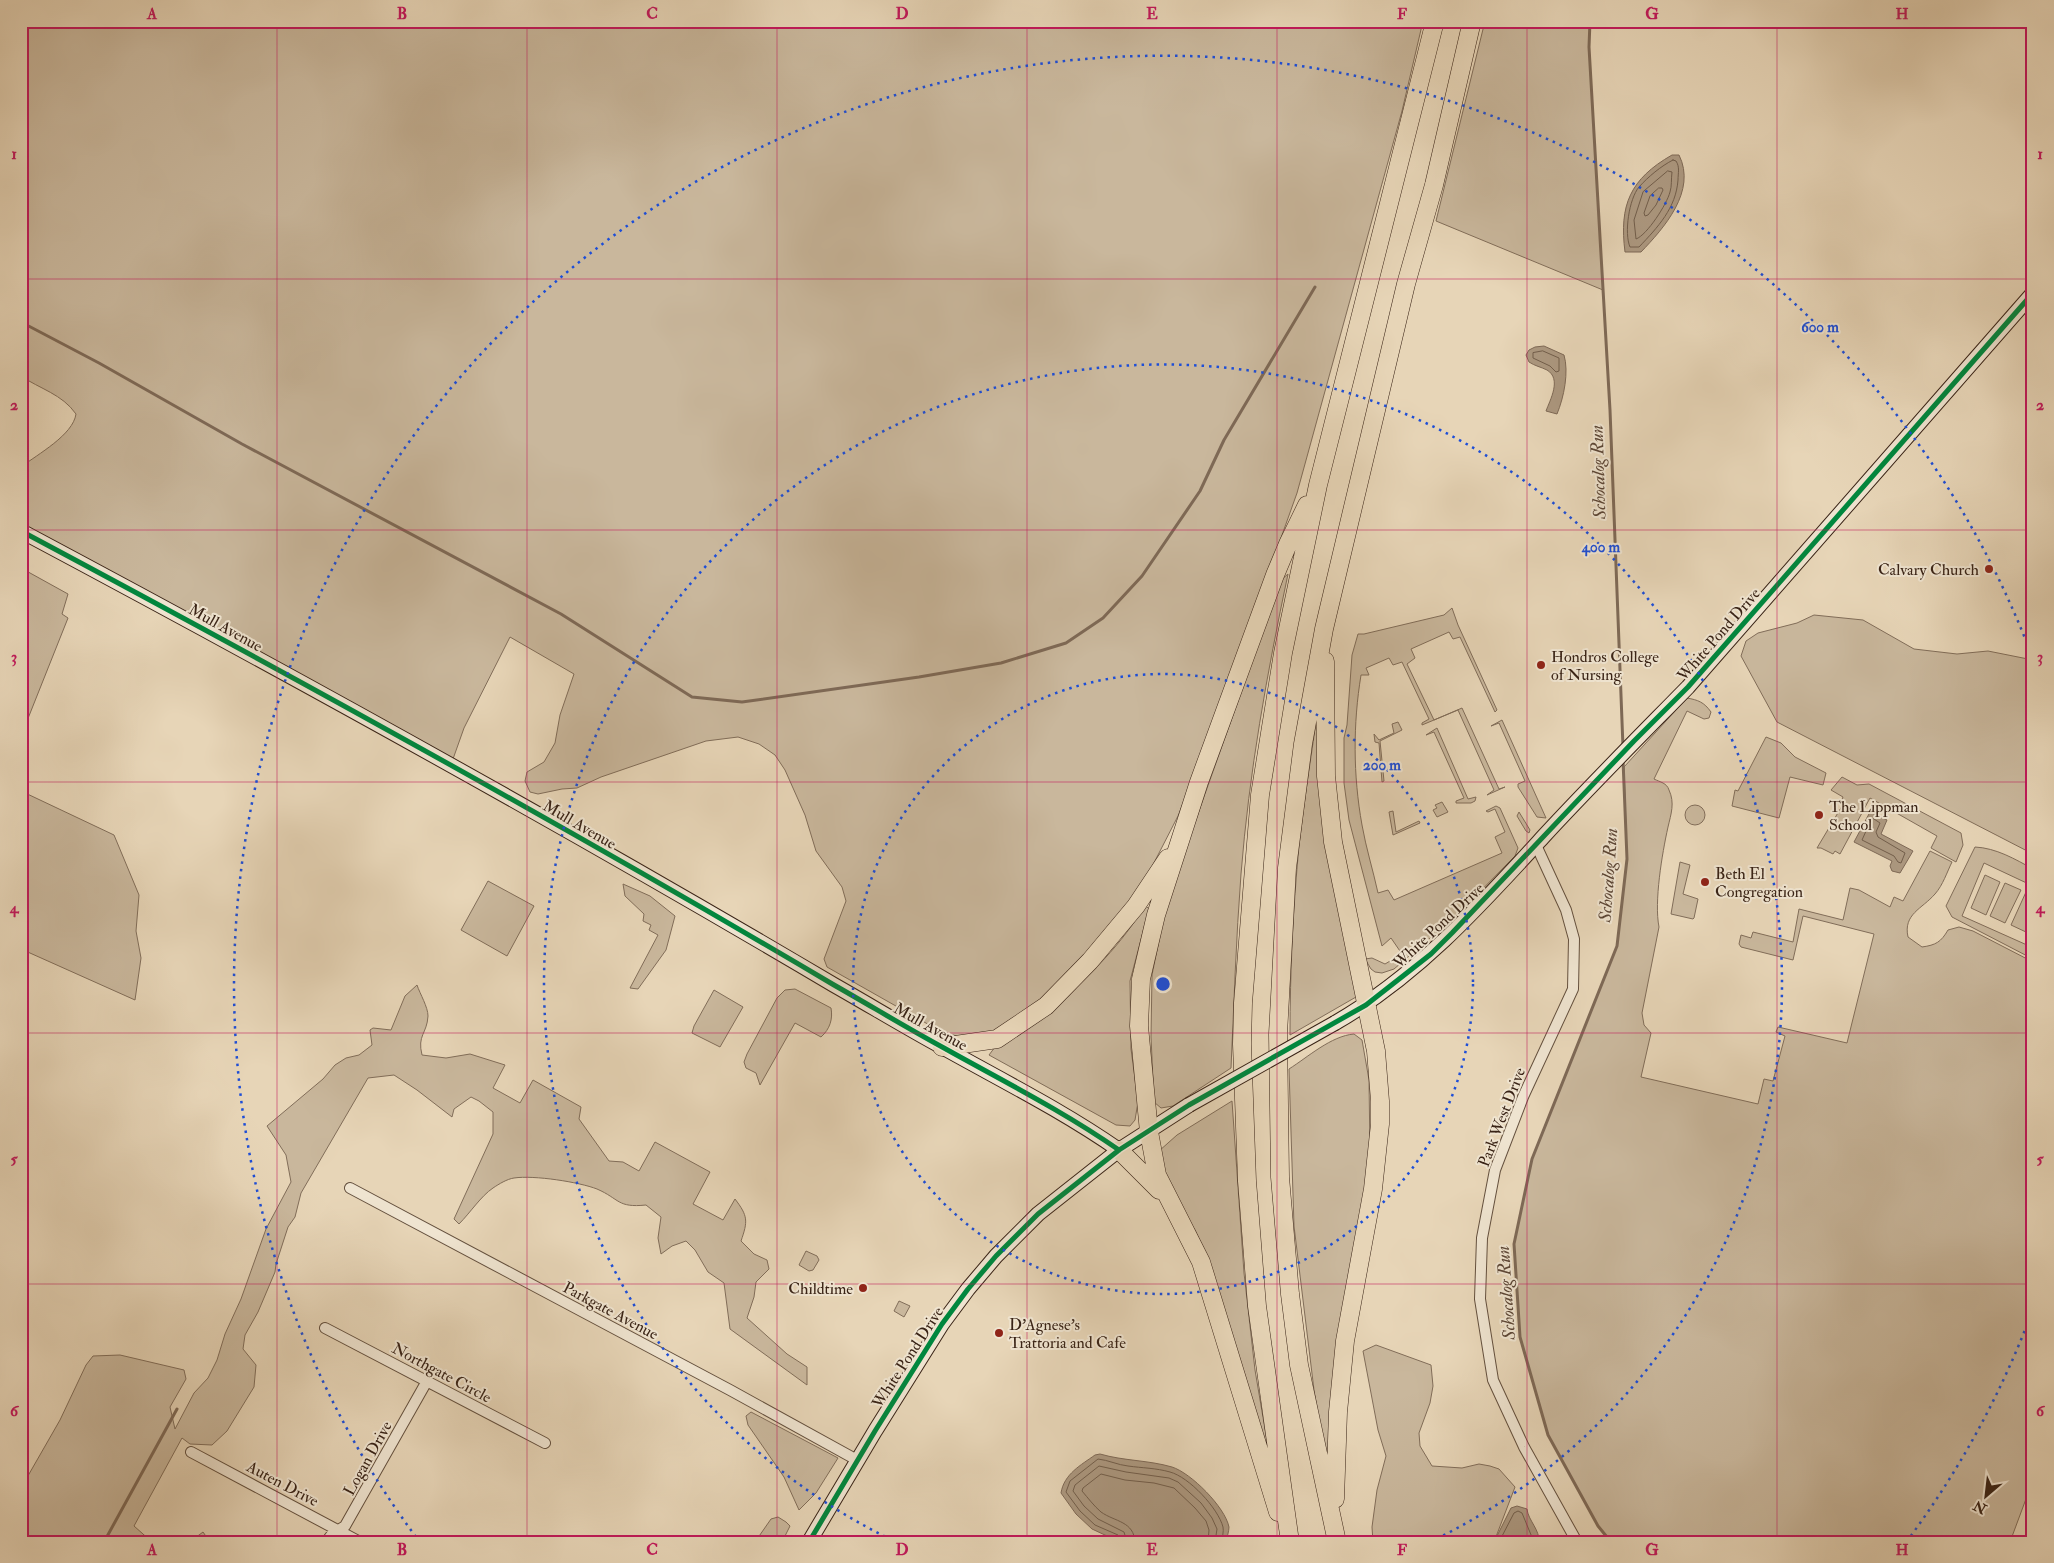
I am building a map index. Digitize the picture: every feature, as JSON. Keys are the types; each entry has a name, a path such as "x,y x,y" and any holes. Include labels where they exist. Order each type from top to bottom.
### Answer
{"highway":[{"path":"1289,1542 1257,1297 1248,1181 1242,1044 1244,984 1260,795 1283,653 1318,485 1435,21"},
{"path":"1335,1533 1299,1365 1290,1294 1280,1177 1278,1034 1283,926 1290,842 1304,736 1324,629 1406,284 1434,185 1472,21"},
{"path":"1289,1542 1257,1450 1201,1262 1157,1175 1149,1132 1139,1026 1141,978 1156,915 1179,841 1275,575 1288,544 1318,485"},
{"path":"1324,629 1328,800 1333,842 1378,1074 1380,1124 1373,1188 1346,1341 1338,1412 1335,1533"},
{"path":"942,1047 996,1039 1046,1006 1090,961 1136,906 1179,841"},
{"path":"1119,1150 1153,1183 1172,1206"}],"street":[{"name":"White Pond Drive","path":"809,1542 915,1365 968,1289 998,1254 1038,1214 1119,1150 1189,1105 1366,1005 1431,954 1688,687 2033,293"},
{"name":"Mull Avenue","path":"21,531 574,834 942,1047 1083,1125 1119,1150"},
{"name":"Park West Drive","path":"1536,845 1566,910 1574,939 1572,989 1523,1097 1495,1170 1482,1238 1480,1299 1493,1380 1524,1447 1577,1542"},
{"name":"Parkgate Avenue","path":"350,1188 857,1460"},
{"name":"Northgate Circle","path":"325,1328 545,1443"},
{"name":"Logan Drive","path":"326,1542 332,1534 345,1526 351,1517 427,1381"},
{"name":"Auten Drive","path":"191,1452 360,1542"}],"shaded area":[{"path":"21,21 1423,21 1402,111 1297,493 1212,731 1178,816 1139,892 1063,982 991,1037 970,1040 940,1031 827,967 824,959 846,901 842,887 816,851 805,815 785,770 775,755 759,744 738,737 706,741 601,777 577,788 538,794 530,792 525,781 527,772 544,762 555,743 560,715 574,674 510,637 464,728 453,759 21,524 21,467 62,437 69,429 76,414 64,401 21,376"},
{"path":"1485,21 1590,21 1589,47 1603,290 1436,221"},
{"path":"21,568 68,594 62,614 68,618 21,736"},
{"path":"1288,574 1266,686 1244,836 1239,898 1231,1068 1173,1106 1161,1108 1154,1102 1151,1037 1152,975 1167,901 1281,580"},
{"path":"1452,608 1497,710 1495,712 1460,637 1453,639 1449,632 1411,649 1415,658 1407,664 1434,720 1422,725 1422,723 1429,719 1402,662 1393,665 1389,658 1366,668 1369,675 1361,675 1355,731 1357,787 1364,834 1378,893 1388,890 1394,900 1502,853 1495,837 1505,832 1495,809 1486,811 1496,806 1500,808 1518,848 1515,856 1456,916 1394,969 1382,973 1375,972 1365,959 1372,958 1385,964 1402,954 1391,938 1382,946 1349,820 1344,783 1344,738 1347,725 1352,655 1358,634 1444,615"},
{"path":"1814,615 1863,620 1914,649 1957,654 1988,651 2033,660 2033,854 1777,722 1741,656 1746,641 1758,633 1797,623"},
{"path":"1687,698 1700,702 1711,712 1709,718 1704,719 1687,711 1654,779 1667,786 1672,804 1659,878 1657,905 1659,927 1642,1013 1644,1025 1651,1033 1641,1077 1758,1104 1764,1079 1773,1081 1785,1036 1776,1032 1778,1027 1847,1043 1874,934 1803,916 1793,960 1741,947 1739,944 1741,935 1751,938 1753,932 1793,942 1799,909 1843,920 1850,888 1859,890 1890,907 1894,897 1903,901 1930,851 1952,862 1938,890 1911,917 1907,929 1908,937 1922,947 1935,944 1948,930 1959,927 1973,931 2033,962 2033,1480 2010,1542 1611,1542 1598,1526 1548,1435 1520,1337 1514,1244 1532,1159 1617,946 1627,859 1624,767"},
{"path":"1318,707 1356,997 1290,1035 1291,964 1299,846"},
{"path":"1462,708 1499,789 1505,787 1487,795 1494,790 1458,710 1434,720"},
{"path":"1502,720 1546,818 1537,817 1518,787 1518,784 1525,781 1499,723 1491,726"},
{"path":"1398,722 1402,730 1380,741 1384,781 1382,782 1379,743 1375,742 1374,734 1379,740 1394,733 1392,724"},
{"path":"1437,728 1468,799 1476,797 1475,801 1471,803 1456,803 1456,801 1464,798 1434,732 1426,735"},
{"path":"1766,737 1781,743 1795,757 1826,773 1823,785 1790,777 1779,818 1732,806 1735,790 1738,791"},
{"path":"1842,777 1857,785 1869,784 1961,833 1963,845 1956,862 1931,848 1937,836 1870,798 1840,854 1835,851 1833,854 1817,848 1842,806 1840,804 1843,797 1831,790"},
{"path":"21,791 114,835 139,895 136,931 141,958 135,1000 21,949"},
{"path":"1442,802 1448,812 1437,817 1433,810 1437,808 1435,805"},
{"path":"1691,805 1699,805 1705,811 1705,819 1699,825 1691,825 1685,819 1685,811"},
{"path":"1393,811 1396,832 1419,821 1420,823 1393,835 1389,812"},
{"path":"1519,812 1530,830 1529,833 1517,816"},
{"path":"1975,847 1998,852 2033,869 2033,886 1984,863 1962,916 2027,945 2033,936 2033,959 1952,917 1946,906"},
{"path":"1680,862 1690,865 1683,894 1698,899 1693,919 1671,914"},
{"path":"1985,875 2000,882 1986,915 1971,908"},
{"path":"488,881 534,906 507,956 461,930"},
{"path":"2005,883 2021,890 2005,923 1990,916"},
{"path":"623,884 650,896 675,916 666,950 638,989 630,988 658,935 649,930 651,925 643,921 644,914 625,896"},
{"path":"2026,892 2033,895 2033,918 2026,932 2011,925"},
{"path":"1145,905 1149,909 1130,981 1131,1049 1138,1102 1135,1120 1130,1126 1116,1125 989,1055 995,1047 1041,1016 1080,983 1116,946"},
{"path":"417,985 428,1012 426,1027 421,1039 422,1055 446,1058 470,1054 505,1065 493,1088 520,1103 533,1080 581,1107 579,1119 609,1161 623,1162 639,1171 655,1142 710,1172 693,1204 723,1220 735,1199 739,1205 746,1219 741,1241 754,1254 767,1260 769,1269 756,1282 754,1297 747,1318 787,1354 807,1367 807,1385 730,1329 724,1283 708,1272 695,1250 686,1241 672,1246 661,1254 658,1238 661,1217 646,1205 624,1204 597,1189 579,1184 544,1178 523,1177 509,1179 495,1186 459,1224 454,1219 493,1134 493,1112 471,1097 454,1109 452,1117 394,1075 368,1078 301,1193 295,1217 288,1227 275,1272 258,1312 245,1335 243,1349 256,1365 254,1387 227,1431 212,1445 190,1444 182,1438 134,1526 152,1542 21,1542 21,1488 60,1420 86,1365 93,1356 120,1355 184,1370 186,1379 170,1407 175,1429 194,1393 208,1378 217,1360 225,1334 241,1299 266,1229 291,1182 286,1155 267,1126 323,1079 335,1065 346,1058 359,1055 372,1045 370,1030 373,1028 391,1030 405,996"},
{"path":"795,989 831,1008 830,1024 827,1031 821,1037 795,1023 760,1085 756,1073 746,1068 744,1062 777,998 785,990"},
{"path":"714,990 743,1007 720,1047 692,1033"},
{"path":"1354,1034 1362,1040 1369,1080 1370,1154 1332,1471 1325,1456 1314,1390 1294,1226 1289,1069 1328,1043"},
{"path":"1232,1101 1244,1273 1255,1370 1270,1459 1208,1258 1195,1230 1167,1188 1159,1151 1177,1135"},
{"path":"806,1251 817,1256 819,1260 813,1270 809,1271 799,1265"},
{"path":"899,1301 910,1306 904,1317 894,1311"},
{"path":"1376,1345 1431,1365 1433,1386 1430,1403 1419,1433 1420,1446 1432,1466 1462,1468 1479,1464 1490,1466 1499,1469 1515,1487 1494,1542 1373,1542 1372,1527 1377,1490 1386,1456 1378,1430 1363,1351"},
{"path":"751,1412 838,1458 816,1493 799,1510 784,1477 748,1425 746,1416"},
{"path":"778,1517 790,1526 782,1542 755,1542 771,1519"},
{"path":"203,1532 210,1542 190,1542 191,1541"}],"water":[{"path":"1672,155 1679,155 1684,182 1675,208 1659,232 1641,252 1625,252 1624,220 1630,195 1646,174"},
{"path":"1544,346 1564,355 1566,369 1565,384 1557,414 1546,411 1554,390 1554,379 1547,370 1529,362 1526,355 1529,350 1535,347"},
{"path":"1870,812 1887,820 1881,834 1913,851 1900,873 1892,871 1890,866 1892,861 1854,842"},
{"path":"1100,1454 1163,1465 1180,1470 1197,1483 1221,1510 1229,1527 1226,1542 1120,1542 1092,1529 1076,1514 1061,1493 1069,1475 1095,1455"},
{"path":"1517,1506 1527,1509 1529,1517 1538,1533 1539,1542 1494,1542 1511,1508"}],"waterway":[{"name":"Schocalog Run","path":"1590,21 1589,47 1610,410 1623,747"},
{"path":"21,322 99,363 242,444 561,614 692,697 742,702 919,677 1001,663 1066,643 1103,618 1142,576 1200,491 1224,440 1315,287"},
{"name":"Schocalog Run","path":"1611,1542 1598,1526 1548,1435 1520,1337 1514,1244 1532,1159 1617,946 1627,859 1623,760"},
{"path":"104,1542 177,1409"}],"cycle path":[{"path":"809,1542 942,1324 996,1256 1038,1214 1119,1150 1189,1105 1366,1005 1431,954 1688,687 2033,293"},
{"path":"21,531 226,641 532,810 916,1033 1055,1109 1119,1150"}],"place":[{"name":"Calvary Church","path":"1989,569"},
{"name":"Hondros College of Nursing","path":"1541,665"},
{"name":"The Lippman School","path":"1819,815"},
{"name":"Beth El Congregation","path":"1705,882"},
{"name":"Childtime","path":"863,1288"},
{"name":"D'Agnese's Trattoria and Cafe","path":"999,1333"}]}
